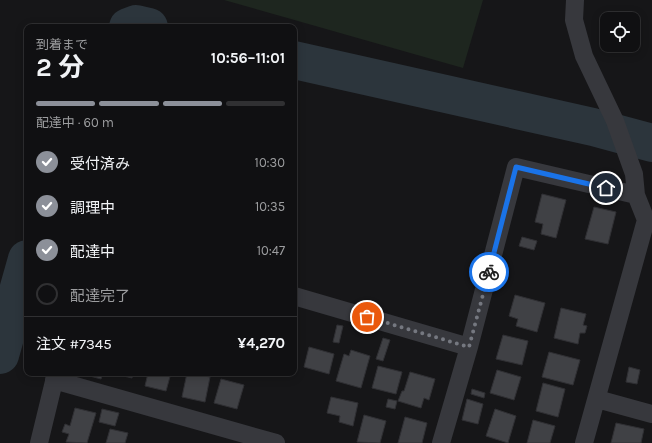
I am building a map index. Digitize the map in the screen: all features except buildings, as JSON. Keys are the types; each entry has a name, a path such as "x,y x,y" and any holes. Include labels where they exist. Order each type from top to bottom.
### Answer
{"street":[{"path":"575,0 574,20 584,56 615,121 634,174 636,195 646,220 584,443"},
{"path":"441,443 469,347 516,167 636,195"},
{"path":"297,297 469,347"},
{"path":"39,443 55,376 276,443"},
{"path":"597,399 652,414"}],"shaded area":[{"path":"224,0 483,0 463,68"}],"waterway":[{"path":"297,61 593,127 652,143"},
{"path":"0,355 24,270"}],"way so far":[{"path":"367,317 469,347 489,272"}],"route":[{"path":"489,272 516,167 606,188"}]}
